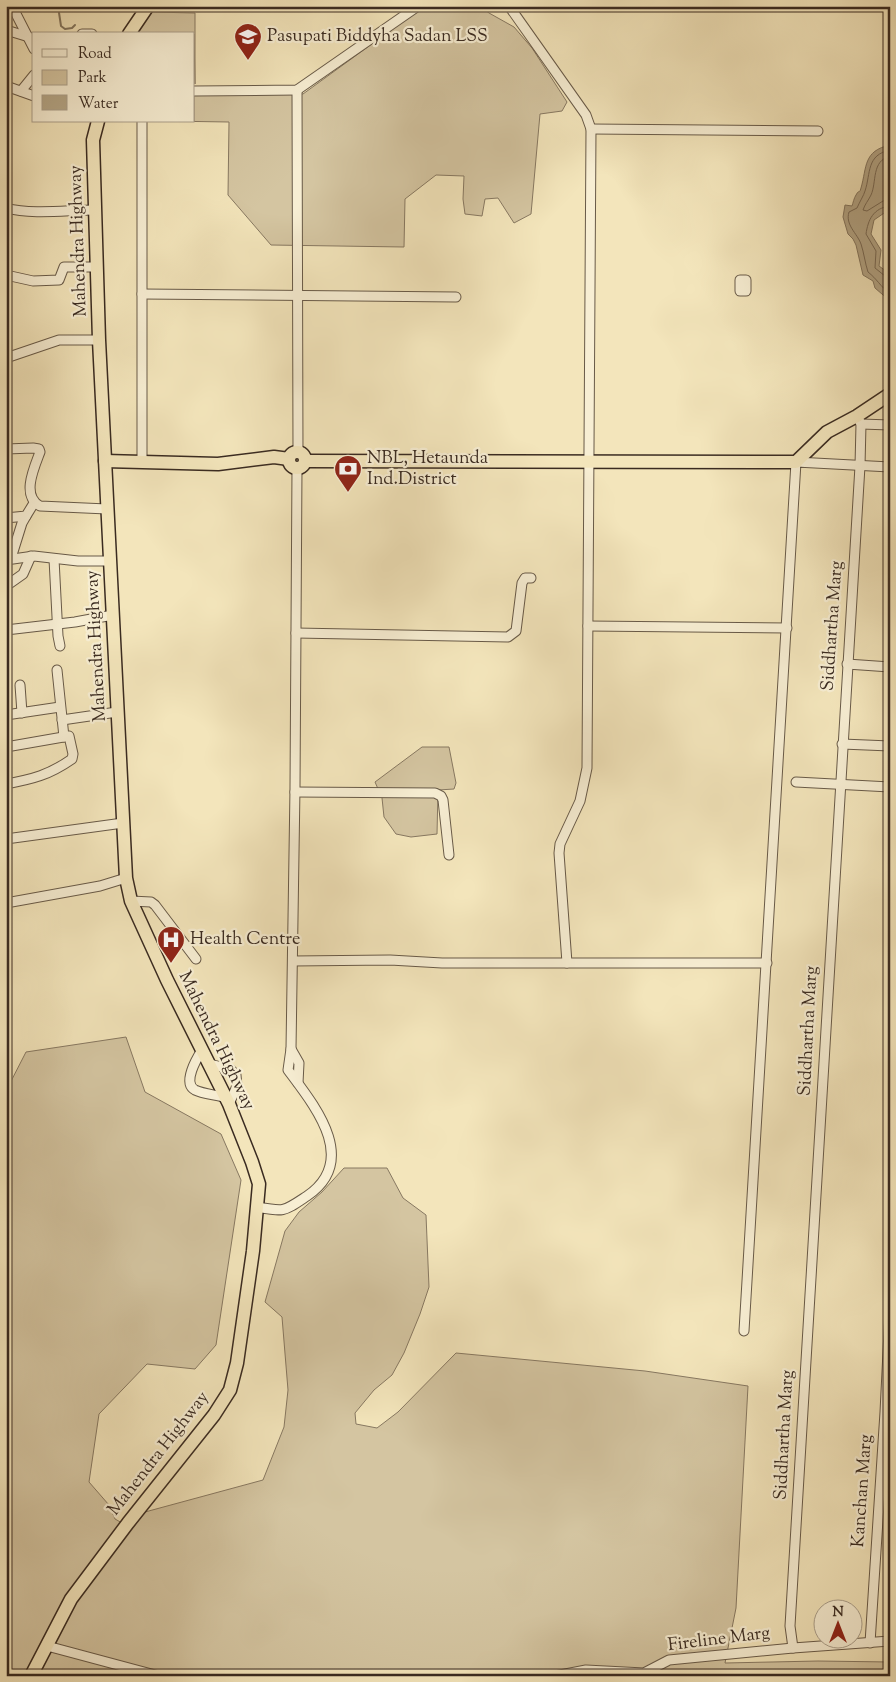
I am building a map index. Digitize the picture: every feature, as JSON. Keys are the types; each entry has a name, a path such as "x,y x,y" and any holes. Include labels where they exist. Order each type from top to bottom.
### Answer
{"highway":[{"path":"130,32 148,6"},
{"name":"Mahendra Highway","path":"31,1676 71,1599 128,1523 214,1415 230,1390 237,1363 253,1251 259,1184 227,1101 167,980 131,901 126,878 99,340 93,140 98,122"},
{"path":"105,461 218,464 274,457 297,460 796,462 827,432 859,420 890,394"}],"street":[{"path":"12,6 30,37"},
{"path":"195,91 297,90 418,6"},
{"path":"509,6 586,115 591,130 587,768 580,801 560,844 567,963"},
{"path":"6,30 30,37"},
{"path":"21,91 32,77"},
{"path":"6,86 32,95"},
{"path":"257,1207 286,1210 315,1191 324,1180 332,1156 326,1126 288,1070 291,1049 295,792 298,296 297,90"},
{"path":"142,122 142,462"},
{"path":"591,130 818,131"},
{"path":"6,208 18,211 95,210"},
{"path":"6,275 34,281 59,280 64,267 97,267"},
{"path":"142,294 456,297"},
{"path":"6,358 59,340 99,340"},
{"path":"859,420 890,425"},
{"name":"Siddhartha Marg","path":"792,1648 790,1626 860,466 859,420"},
{"path":"6,449 39,449 30,480 30,493 34,503 40,506 107,509"},
{"path":"744,1331 796,462 890,467"},
{"path":"6,559 12,555 22,523 34,503"},
{"path":"6,518 26,516"},
{"path":"6,559 31,556 54,559 110,561"},
{"path":"6,586 23,574 31,556"},
{"path":"54,559 60,646"},
{"path":"296,633 508,637 516,631 522,584 525,578 531,578"},
{"path":"6,630 98,619 113,615"},
{"path":"588,626 787,628"},
{"path":"847,664 890,668"},
{"path":"56,670 64,737"},
{"path":"20,685 22,713"},
{"path":"6,715 60,707"},
{"path":"62,720 117,712"},
{"path":"6,747 69,736 73,754 72,759 56,771 32,779 6,784"},
{"path":"842,744 890,746"},
{"path":"796,782 890,787"},
{"path":"295,792 436,793 442,796 449,855"},
{"path":"6,839 123,823"},
{"path":"6,903 100,886 126,878"},
{"path":"131,901 150,902 155,905 196,959"},
{"path":"293,961 767,963"},
{"path":"202,1050 192,1066 190,1085 197,1091 227,1101 237,1086 236,1075 230,1069 209,1064"},
{"name":"Kanchan Marg","path":"870,1643 890,1311"},
{"name":"Fireline Marg","path":"555,1676 586,1670 644,1672 670,1660 890,1641"},
{"path":"46,1646 159,1676"}],"green space":[{"path":"424,6 480,6 514,27 532,48 567,102 562,111 540,114 531,214 514,223 498,198 485,199 482,216 465,214 463,199 464,176 436,175 405,199 404,247 271,245 228,195 229,122 195,121 195,94 303,94"},
{"path":"152,12 195,13 195,32 136,32"},
{"path":"422,747 449,747 456,783 454,789 438,790 437,834 411,837 396,834 384,817 382,798 375,782"},
{"path":"126,1037 145,1092 221,1134 241,1180 216,1345 195,1369 147,1364 99,1414 89,1482 109,1505 115,1519 131,1528 145,1512 263,1480 284,1427 288,1390 282,1317 265,1302 285,1231 299,1212 322,1192 344,1168 387,1168 403,1198 426,1215 429,1287 404,1353 392,1375 374,1390 355,1413 356,1424 377,1428 398,1412 456,1353 645,1371 748,1386 736,1608 725,1663 890,1662 890,1676 6,1676 6,1091 26,1052"}],"water":[{"path":"890,145 890,209 874,220 871,234 881,250 879,266 890,274 890,301 875,288 873,281 863,275 856,245 848,234 843,217 845,205 852,206 855,196 860,191 871,156 875,151"}],"waterway":[{"path":"58,6 61,26 65,29 72,28 75,25"}],"place":[{"name":"Pasupati Biddyha Sadan LSS","path":"248,61"},
{"name":"NBL, Hetaunda Ind.District","path":"348,493"},
{"name":"Health Centre","path":"171,964"}]}
